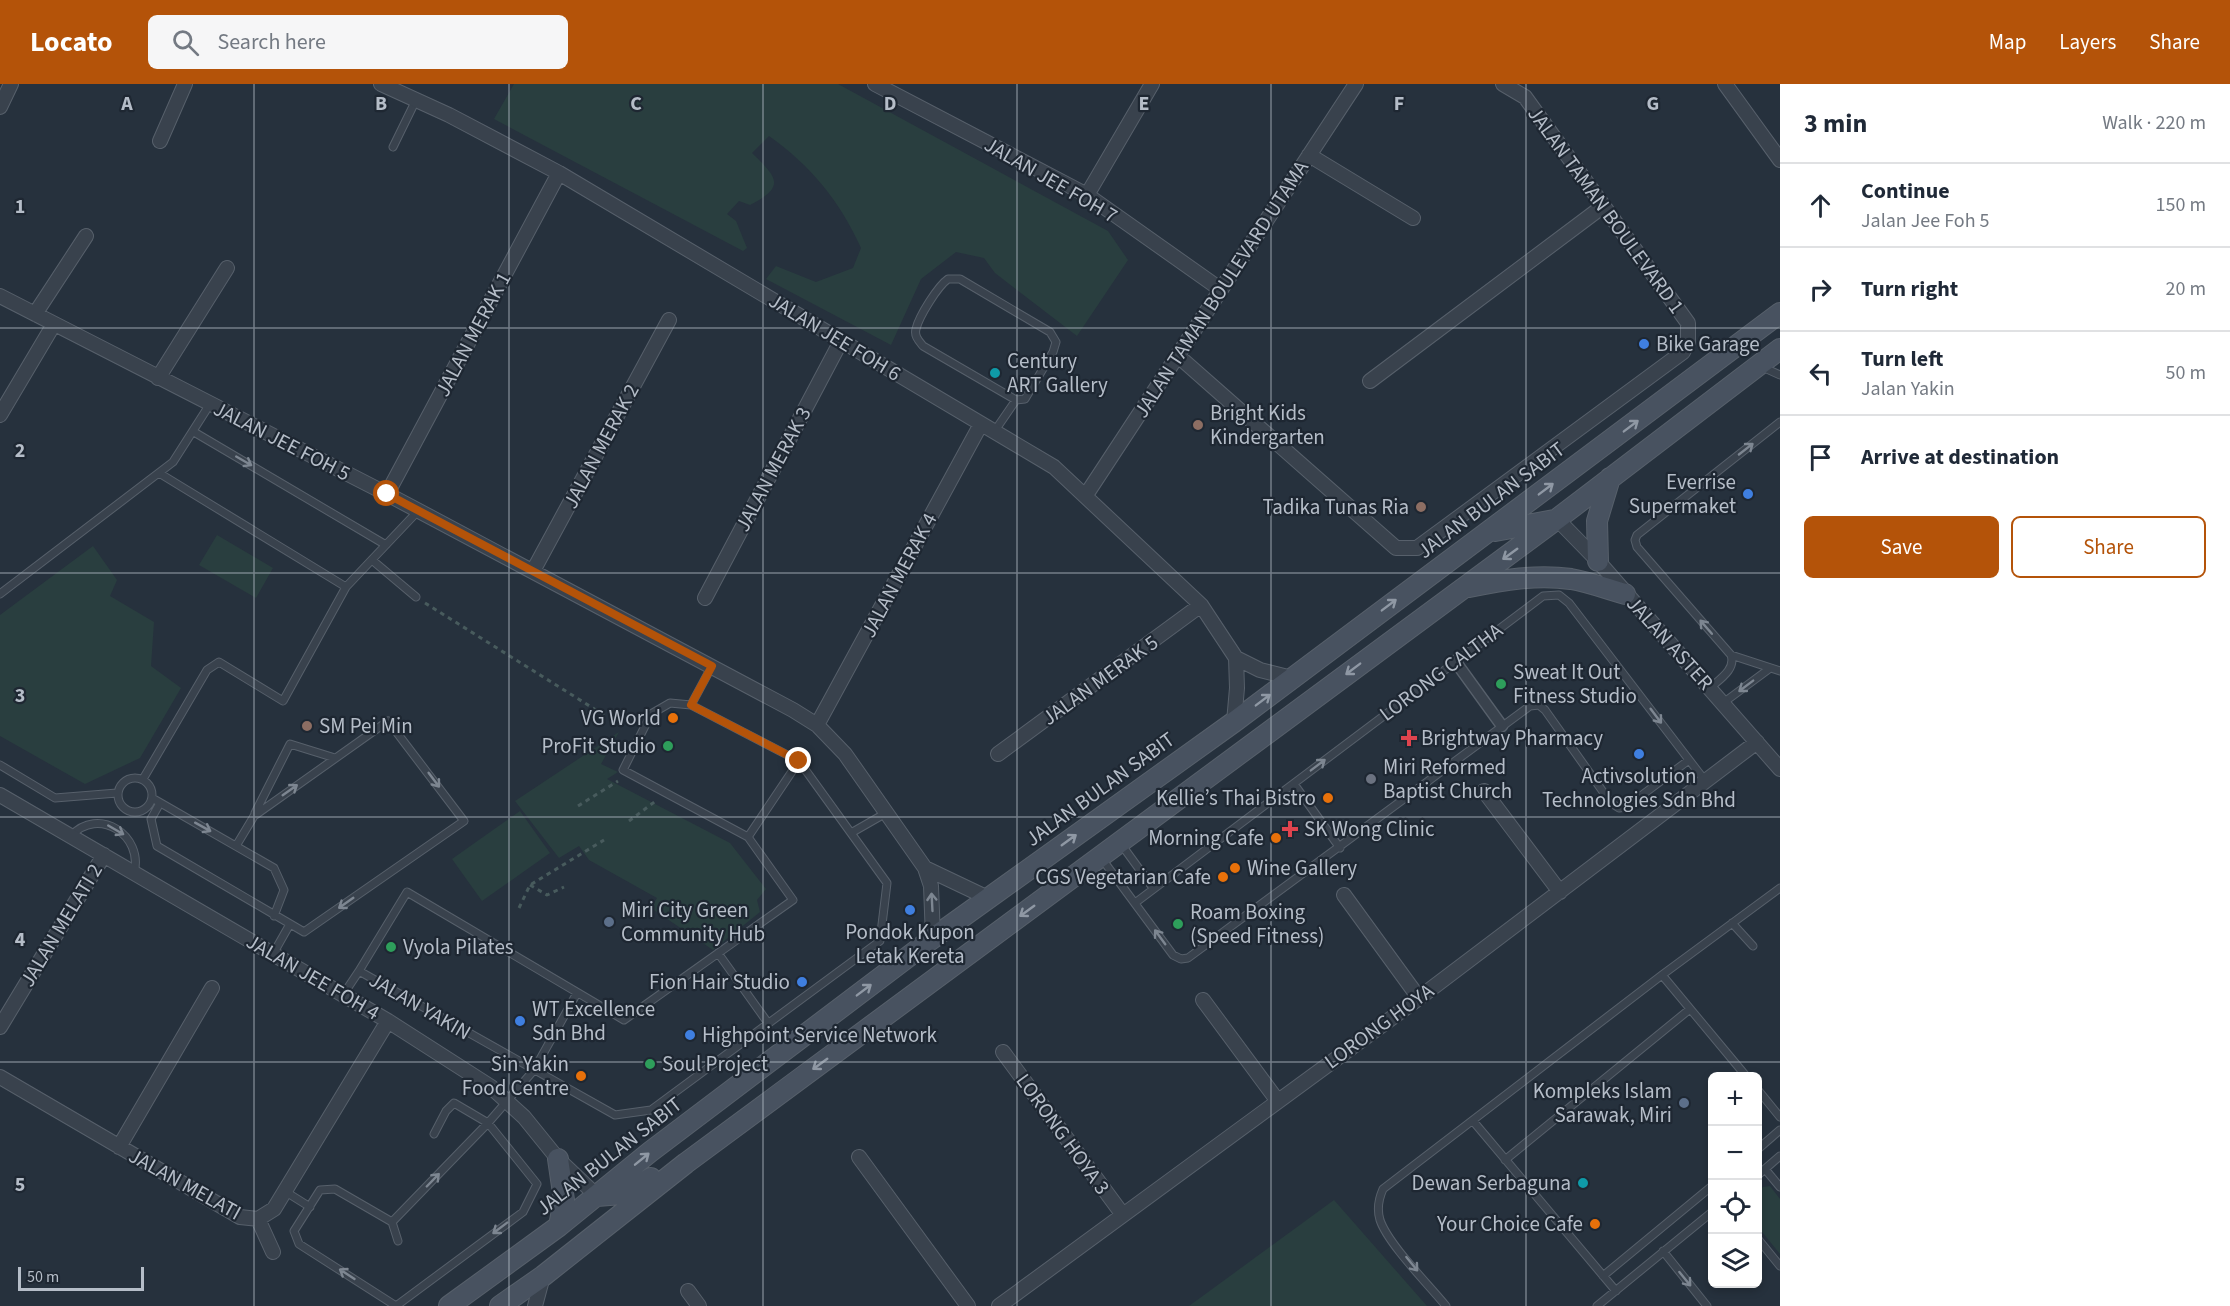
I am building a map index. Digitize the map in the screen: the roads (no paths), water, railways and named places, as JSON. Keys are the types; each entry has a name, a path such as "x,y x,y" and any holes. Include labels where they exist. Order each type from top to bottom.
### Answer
{"main road":[{"name":"JALAN BULAN SABIT","path":"449,1306 559,1226 933,938 1234,722 1780,313"},
{"path":"500,1306 686,1163 1557,519 1780,350"},
{"path":"1557,519 1584,461"},
{"path":"1598,561 1597,522 1610,478"},
{"path":"1482,536 1504,528 1557,519"},
{"path":"1462,588 1524,577 1556,577 1625,594"},
{"path":"558,1159 564,1200 559,1226"},
{"path":"597,1196 622,1194 661,1172 686,1163"}],"street":[{"path":"0,107 11,84"},
{"path":"160,141 186,84"},
{"name":"JALAN JEE FOH 6","path":"381,84 560,173 1054,467 1201,605 1236,658"},
{"name":"JALAN JEE FOH 7","path":"875,84 1087,195 1220,289"},
{"path":"1087,195 1152,84"},
{"name":"JALAN TAMAN BOULEVARD UTAMA","path":"1086,495 1356,84"},
{"name":"JALAN TAMAN BOULEVARD 1","path":"1178,355 1396,548 1417,548 1683,352 1688,342 1688,323 1602,207 1525,97 1503,84"},
{"path":"1725,84 1780,159"},
{"path":"1309,155 1413,218"},
{"name":"JALAN MERAK 1","path":"387,494 560,173"},
{"path":"1370,381 1602,207"},
{"path":"35,314 86,236"},
{"path":"158,378 227,268"},
{"name":"JALAN JEE FOH 5","path":"0,297 387,494 712,666 817,725 845,754 925,868 931,886 933,938"},
{"name":"JALAN MERAK 2","path":"533,572 669,320"},
{"path":"0,415 54,324"},
{"name":"JALAN MERAK 3","path":"705,598 841,341"},
{"name":"JALAN MERAK 4","path":"817,725 981,424"},
{"name":"JALAN ASTER","path":"1557,519 1598,561 1780,769"},
{"name":"JALAN MERAK 5","path":"998,754 1201,605"},
{"path":"1234,722 1237,688 1236,658 1260,670 1292,678"},
{"path":"1455,662 1502,726"},
{"name":"LORONG HOYA","path":"999,1306 1419,998 1706,783 1757,742"},
{"path":"1484,791 1560,892"},
{"name":"JALAN JEE FOH 4","path":"0,795 436,1050 508,1100 558,1159 597,1196"},
{"name":"JALAN MELATI 2","path":"0,1027 104,855"},
{"name":"JALAN JEE FOH 5","path":"925,868 988,898"},
{"path":"1344,895 1419,998"},
{"path":"119,1147 212,987"},
{"path":"1203,1000 1277,1100"},
{"name":"JALAN MELATI","path":"0,1077 240,1217 258,1219 274,1209 286,1192 388,1021"},
{"name":"LORONG HOYA 3","path":"1003,1053 1123,1215"},
{"path":"859,1157 968,1306"},
{"path":"258,1219 273,1252"},
{"path":"535,1306 543,1275"},
{"path":"688,1291 699,1306"}],"lane":[{"path":"393,147 416,100"},
{"path":"994,432 1016,400 1025,399 1030,392 1053,352 1056,342 1050,332 960,279 948,279 940,284 916,329 917,338 923,346 1016,400"},
{"path":"1758,366 1780,375"},
{"path":"0,594 173,462 210,404"},
{"path":"1710,688 1730,669 1733,660 1731,655 1637,547 1635,540 1637,535 1780,422"},
{"path":"194,432 386,544"},
{"path":"159,473 346,587"},
{"path":"143,779 207,670 219,662 284,701 346,587 418,511"},
{"path":"372,560 416,597"},
{"name":"LORONG CALTHA","path":"1135,903 1533,601 1543,596 1559,595 1569,603 1706,783"},
{"path":"1731,655 1780,671"},
{"path":"691,705 712,666"},
{"path":"1723,703 1769,669"},
{"name":"JALAN YAKIN","path":"670,703 691,705 799,761 887,883 880,941 651,1110 615,1115 359,971 407,892 624,1020 793,900 748,837 623,770 651,714 670,703"},
{"path":"1100,857 1173,955 1180,959 1188,957 1340,848 1530,706 1539,705 1545,710 1611,803 1619,808 1626,807 1689,760"},
{"path":"117,793 124,808 141,811 150,819 157,846 304,932 464,821 388,721 254,816"},
{"path":"236,846 254,816 290,744 335,758"},
{"path":"748,837 799,761"},
{"path":"0,765 55,798 117,793 127,779 143,779 151,788 152,798 141,811"},
{"path":"1294,784 1340,848"},
{"path":"152,798 274,868 284,890 274,916"},
{"path":"150,819 160,803"},
{"path":"851,833 886,813"},
{"path":"71,836 86,826 99,823 116,828 130,841 135,852 134,873"},
{"path":"1120,842 1154,888"},
{"path":"1446,1306 1387,1234 1380,1220 1380,1197 1383,1189 1662,975 1780,888"},
{"path":"1732,923 1753,946"},
{"path":"273,954 290,924"},
{"path":"717,953 768,1023"},
{"path":"343,995 359,971"},
{"path":"1662,975 1742,1072"},
{"path":"392,1222 488,1123 534,1070 577,993"},
{"path":"1505,1160 1690,1009"},
{"path":"1762,1095 1780,1117"},
{"path":"398,1240 392,1222 335,1189 320,1190 294,1231 299,1244 396,1306 523,1212 537,1184 488,1123 454,1103 446,1111 434,1134"},
{"path":"1473,1121 1616,1290"},
{"path":"1762,1146 1780,1130"},
{"path":"1762,1172 1780,1156"},
{"path":"1765,1169 1780,1188"},
{"path":"1603,1276 1708,1190"},
{"path":"286,1192 310,1207"},
{"path":"1597,1306 1708,1216"},
{"path":"1762,1244 1780,1266"},
{"path":"1663,1251 1707,1306"}],"place":[{"name":"Bike Garage","path":"1644,344"},
{"name":"Century ART Gallery","path":"995,373"},
{"name":"Bright Kids Kindergarten","path":"1198,425"},
{"name":"Everrise Supermaket","path":"1748,494"},
{"name":"Tadika Tunas Ria","path":"1421,507"},
{"name":"Sweat It Out Fitness Studio","path":"1501,684"},
{"name":"VG World","path":"673,718"},
{"name":"SM Pei Min","path":"307,726"},
{"name":"Brightway Pharmacy","path":"1409,738"},
{"name":"ProFit Studio","path":"668,746"},
{"name":"Activsolution Technologies Sdn Bhd","path":"1639,754"},
{"name":"Miri Reformed Baptist Church","path":"1371,779"},
{"name":"Kellie’s Thai Bistro","path":"1328,798"},
{"name":"SK Wong Clinic","path":"1290,829"},
{"name":"Morning Cafe","path":"1276,838"},
{"name":"Wine Gallery","path":"1235,868"},
{"name":"CGS Vegetarian Cafe","path":"1223,877"},
{"name":"Pondok Kupon Letak Kereta","path":"910,910"},
{"name":"Miri City Green Community Hub","path":"609,922"},
{"name":"Roam Boxing (Speed Fitness)","path":"1178,924"},
{"name":"Vyola Pilates","path":"391,947"},
{"name":"Fion Hair Studio","path":"802,982"},
{"name":"WT Excellence Sdn Bhd","path":"520,1021"},
{"name":"Highpoint Service Network","path":"690,1035"},
{"name":"Soul Project","path":"650,1064"},
{"name":"Sin Yakin Food Centre","path":"581,1076"},
{"name":"Kompleks Islam Sarawak, Miri","path":"1684,1103"},
{"name":"Dewan Serbaguna","path":"1583,1183"},
{"name":"Your Choice Cafe","path":"1595,1224"}]}
